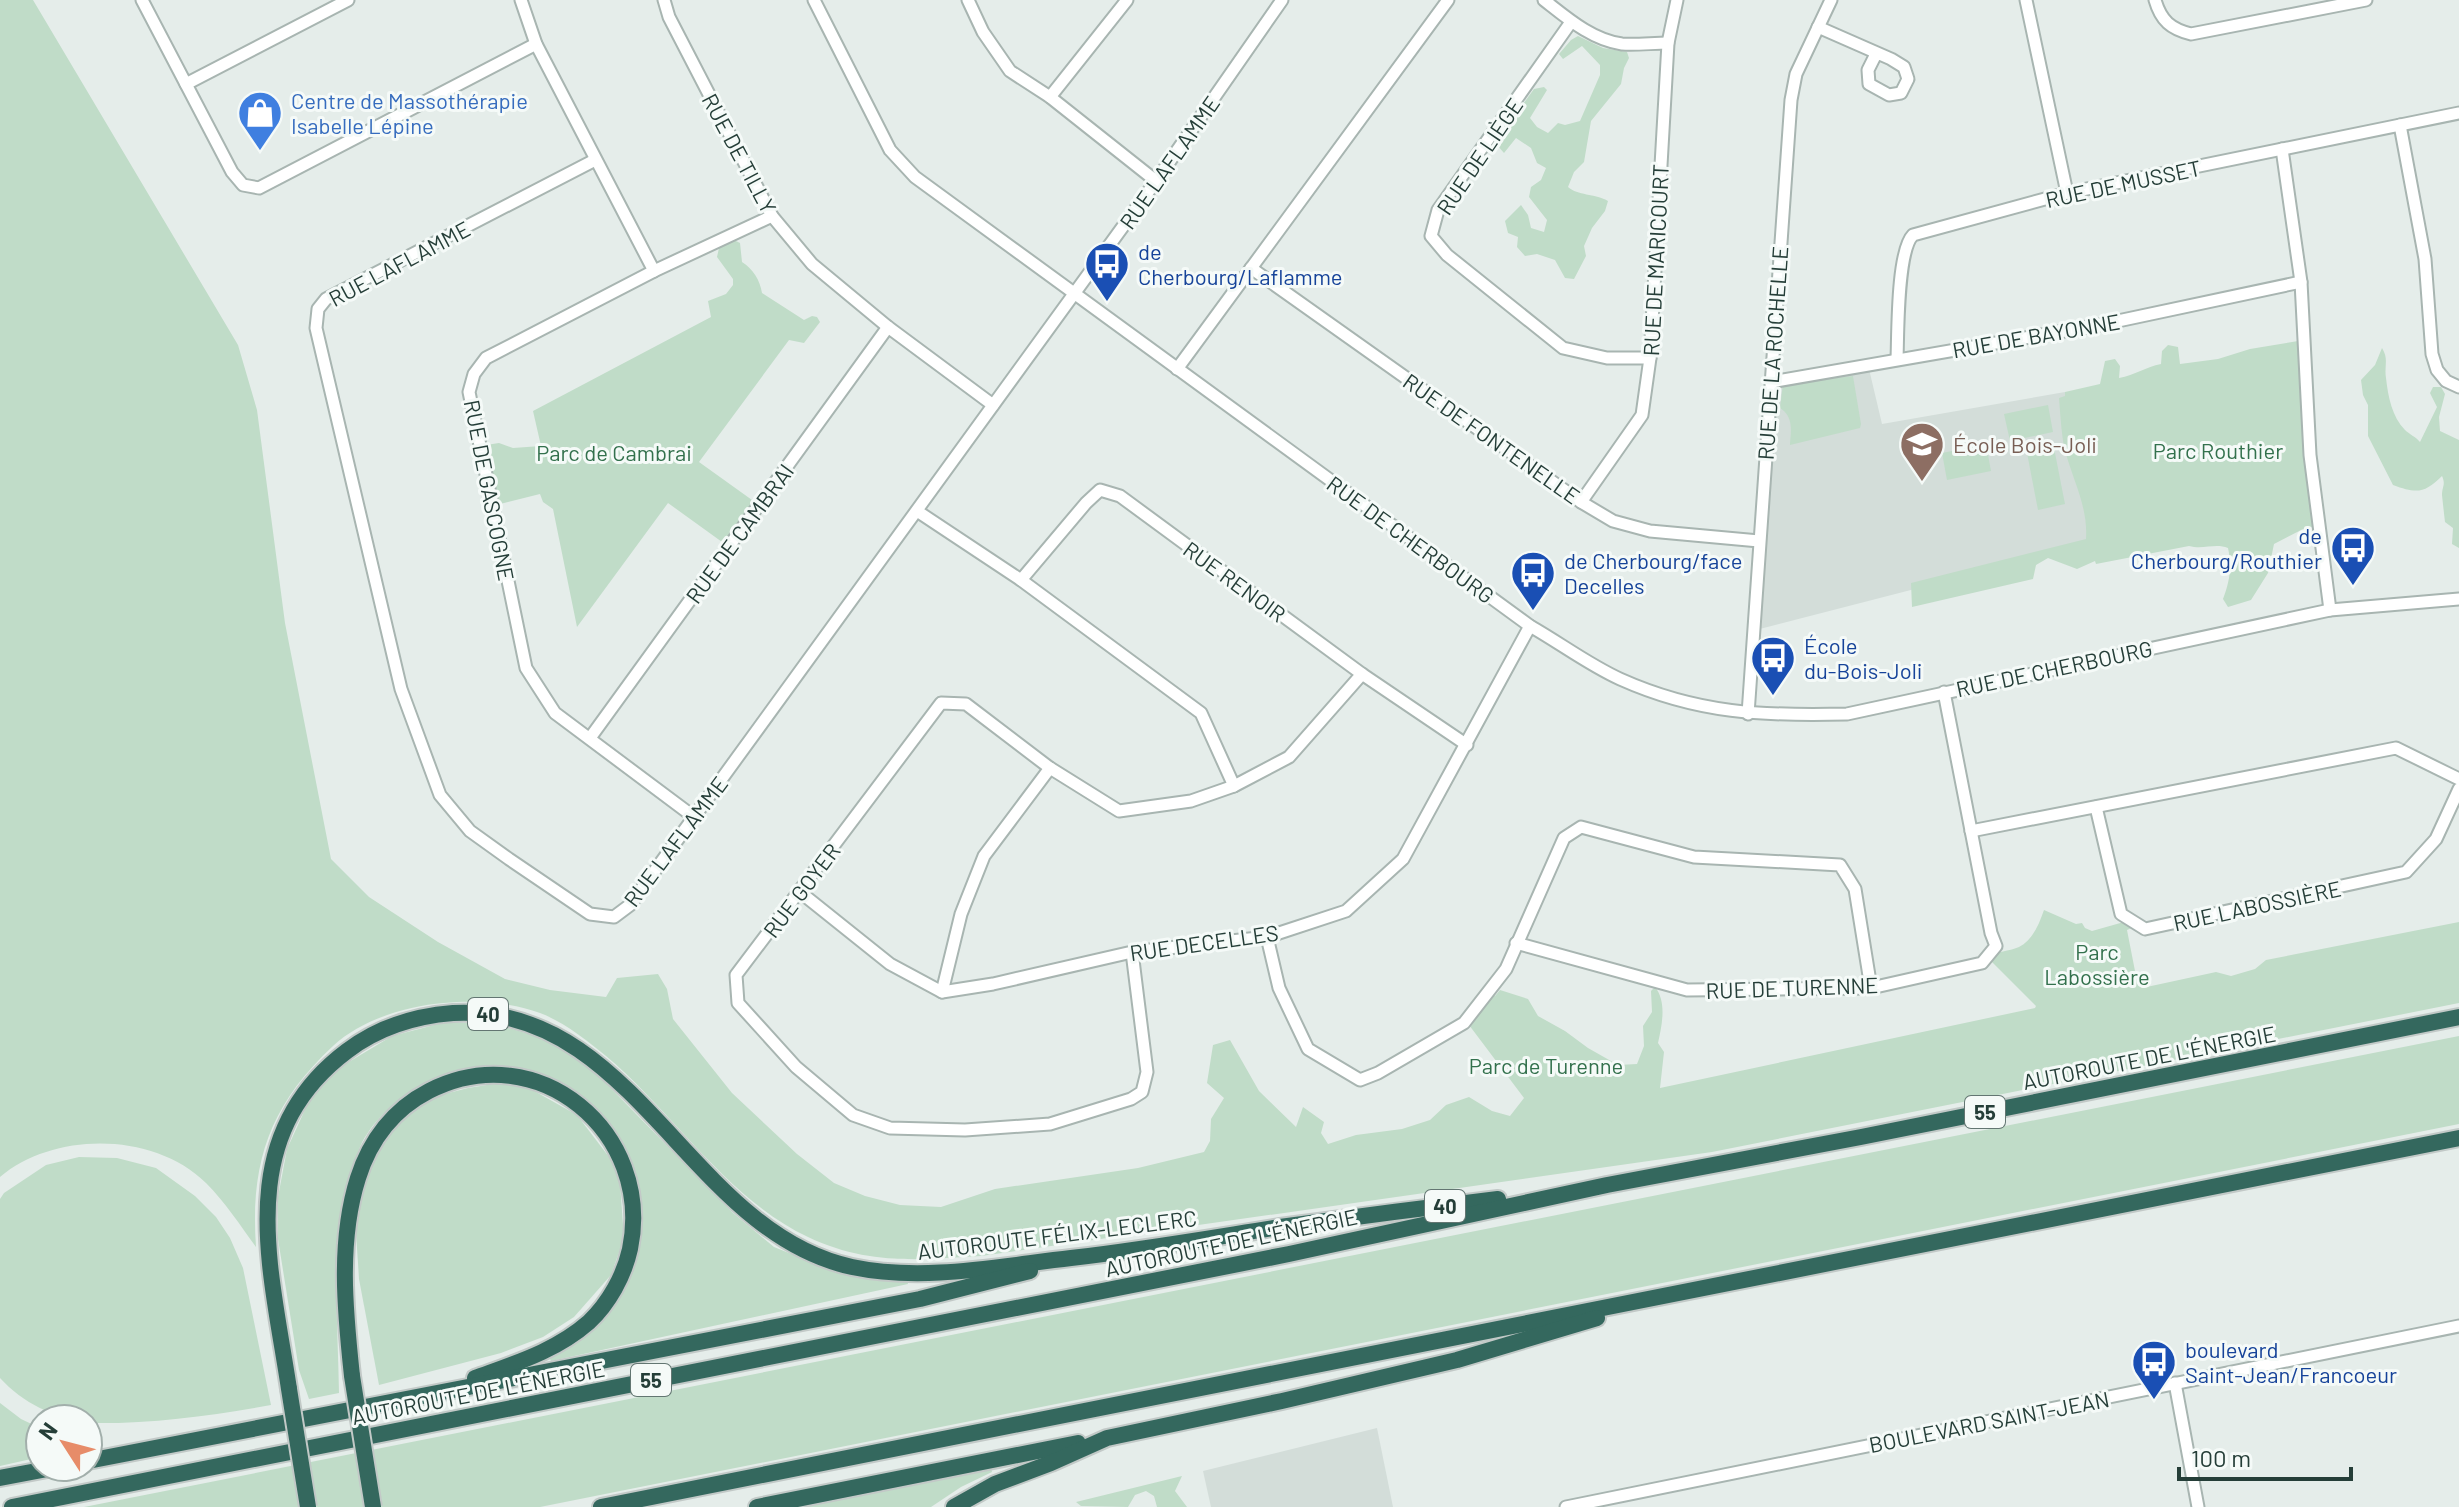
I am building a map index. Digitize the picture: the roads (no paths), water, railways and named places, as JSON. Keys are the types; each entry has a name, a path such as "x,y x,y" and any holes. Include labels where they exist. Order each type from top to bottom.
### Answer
{"highway":[{"name":"AUTOROUTE FÉLIX-LECLERC","path":"308,1507 266,1234 268,1185 279,1140 301,1098 344,1053 383,1030 431,1016 476,1013 508,1018 526,1022 568,1042 625,1088 756,1220 794,1245 830,1261 873,1271 914,1273 1093,1255 1607,1185"},
{"name":"AUTOROUTE DE L'ÉNERGIE","path":"12,1507 1289,1254 1607,1185 2459,1017"},
{"path":"373,1507 352,1376 346,1295 346,1237 358,1176 375,1139 407,1105 444,1084 487,1076 513,1077 538,1083 564,1095 588,1113 607,1133 621,1158 631,1185 635,1213 625,1268 597,1313 568,1337 537,1355 436,1392"},
{"path":"601,1507 2459,1138"},
{"path":"104,1458 920,1299 1093,1255"},
{"path":"757,1507 1296,1398 1489,1352 1675,1293"},
{"path":"954,1507 995,1484 1107,1438"},
{"path":"0,1478 24,1473"}],"street":[{"path":"142,0 232,172 243,185 259,188 536,44"},
{"path":"186,84 348,0"},
{"path":"521,0 536,44 654,271"},
{"name":"RUE DE TILLY","path":"664,0 669,17 772,216 812,264 888,327 993,405"},
{"name":"RUE DE CHERBOURG","path":"814,0 890,150 915,177 1530,626 1619,678 1679,701 1748,714 1847,714 2330,610 2459,599"},
{"path":"968,0 983,32 1010,71 1050,97 1156,181"},
{"path":"1050,97 1127,0"},
{"name":"RUE LAFLAMME","path":"595,160 326,299 318,309 316,328 401,689 440,795 470,831 509,859 590,914 614,917 630,905 1156,181 1282,0"},
{"path":"1177,369 1448,0"},
{"path":"1544,0 1571,22 1602,39 1623,44 1668,43"},
{"name":"RUE DE MARICOURT","path":"1581,502 1642,415 1650,358 1668,43 1677,0"},
{"name":"RUE DE LA ROCHELLE","path":"1748,714 1791,100 1796,74 1831,0"},
{"path":"2026,0 2067,193"},
{"path":"2155,0 2159,15 2173,29 2191,34 2366,0"},
{"name":"RUE DE LIÈGE","path":"1571,22 1438,210 1431,236 1447,255 1563,348 1607,358 1650,358"},
{"path":"1818,27 1876,54"},
{"name":"RUE DE MUSSET","path":"1897,359 1903,260 1907,241 1913,235 2067,193 2459,113"},
{"path":"2400,125 2425,259 2432,354 2437,370 2446,381 2459,387"},
{"path":"2282,149 2301,282 2310,455 2330,610"},
{"name":"RUE DE GASCOGNE","path":"694,817 555,713 526,668 469,392 474,374 486,358 654,271 772,216"},
{"name":"RUE DE FONTENELLE","path":"1251,268 1581,502 1613,521 1650,531 1759,541"},
{"name":"RUE DE BAYONNE","path":"1771,382 2099,325 2301,282"},
{"name":"RUE DE CAMBRAI","path":"590,738 888,327"},
{"name":"RUE RENOIR","path":"1021,580 1100,490 1120,496 1362,674 1467,745"},
{"path":"917,511 1021,580 1201,713 1234,786"},
{"name":"RUE DECELLES","path":"942,992 993,984 1132,952 1267,937 1346,911 1403,859 1530,626"},
{"name":"RUE GOYER","path":"1132,952 1147,1072 1142,1092 1131,1099 1050,1124 965,1130 890,1128 853,1115 796,1067 738,1003 736,975 941,703 966,704 1050,768 1119,811 1191,801 1234,786 1289,757 1362,674"},
{"name":"RUE DE TURENNE","path":"1516,943 1687,990 1871,988 1982,963 1996,946 1944,692"},
{"path":"1971,831 2396,748 2459,779"},
{"path":"800,892 890,964 942,992 961,914 984,856 1050,768"},
{"name":"RUE LABOSSIÈRE","path":"2096,807 2121,914 2145,929 2406,872 2436,839 2459,789"},
{"path":"1267,937 1279,988 1308,1049 1360,1080 1378,1073 1464,1023 1506,969 1564,838 1581,827 1694,857 1840,865 1855,889 1871,988"},
{"name":"BOULEVARD SAINT-JEAN","path":"1566,1507 2459,1326"},
{"path":"2175,1383 2198,1507"}],"place":[{"name":"Centre de Massothérapie Isabelle Lépine","path":"260,152"},
{"name":"de Cherbourg/Laflamme","path":"1107,303"},
{"name":"École Bois-Joli","path":"1922,483"},
{"name":"de Cherbourg/Routhier","path":"2353,587"},
{"name":"de Cherbourg/face Decelles","path":"1533,612"},
{"name":"École du-Bois-Joli","path":"1773,697"},
{"name":"boulevard Saint-Jean/Francoeur","path":"2154,1401"}],"park label":[{"name":"Parc Routhier","path":"2218,450"},
{"name":"Parc de Cambrai","path":"614,452"},
{"name":"Parc Labossière","path":"2097,964"},
{"name":"Parc de Turenne","path":"1546,1065"}]}
